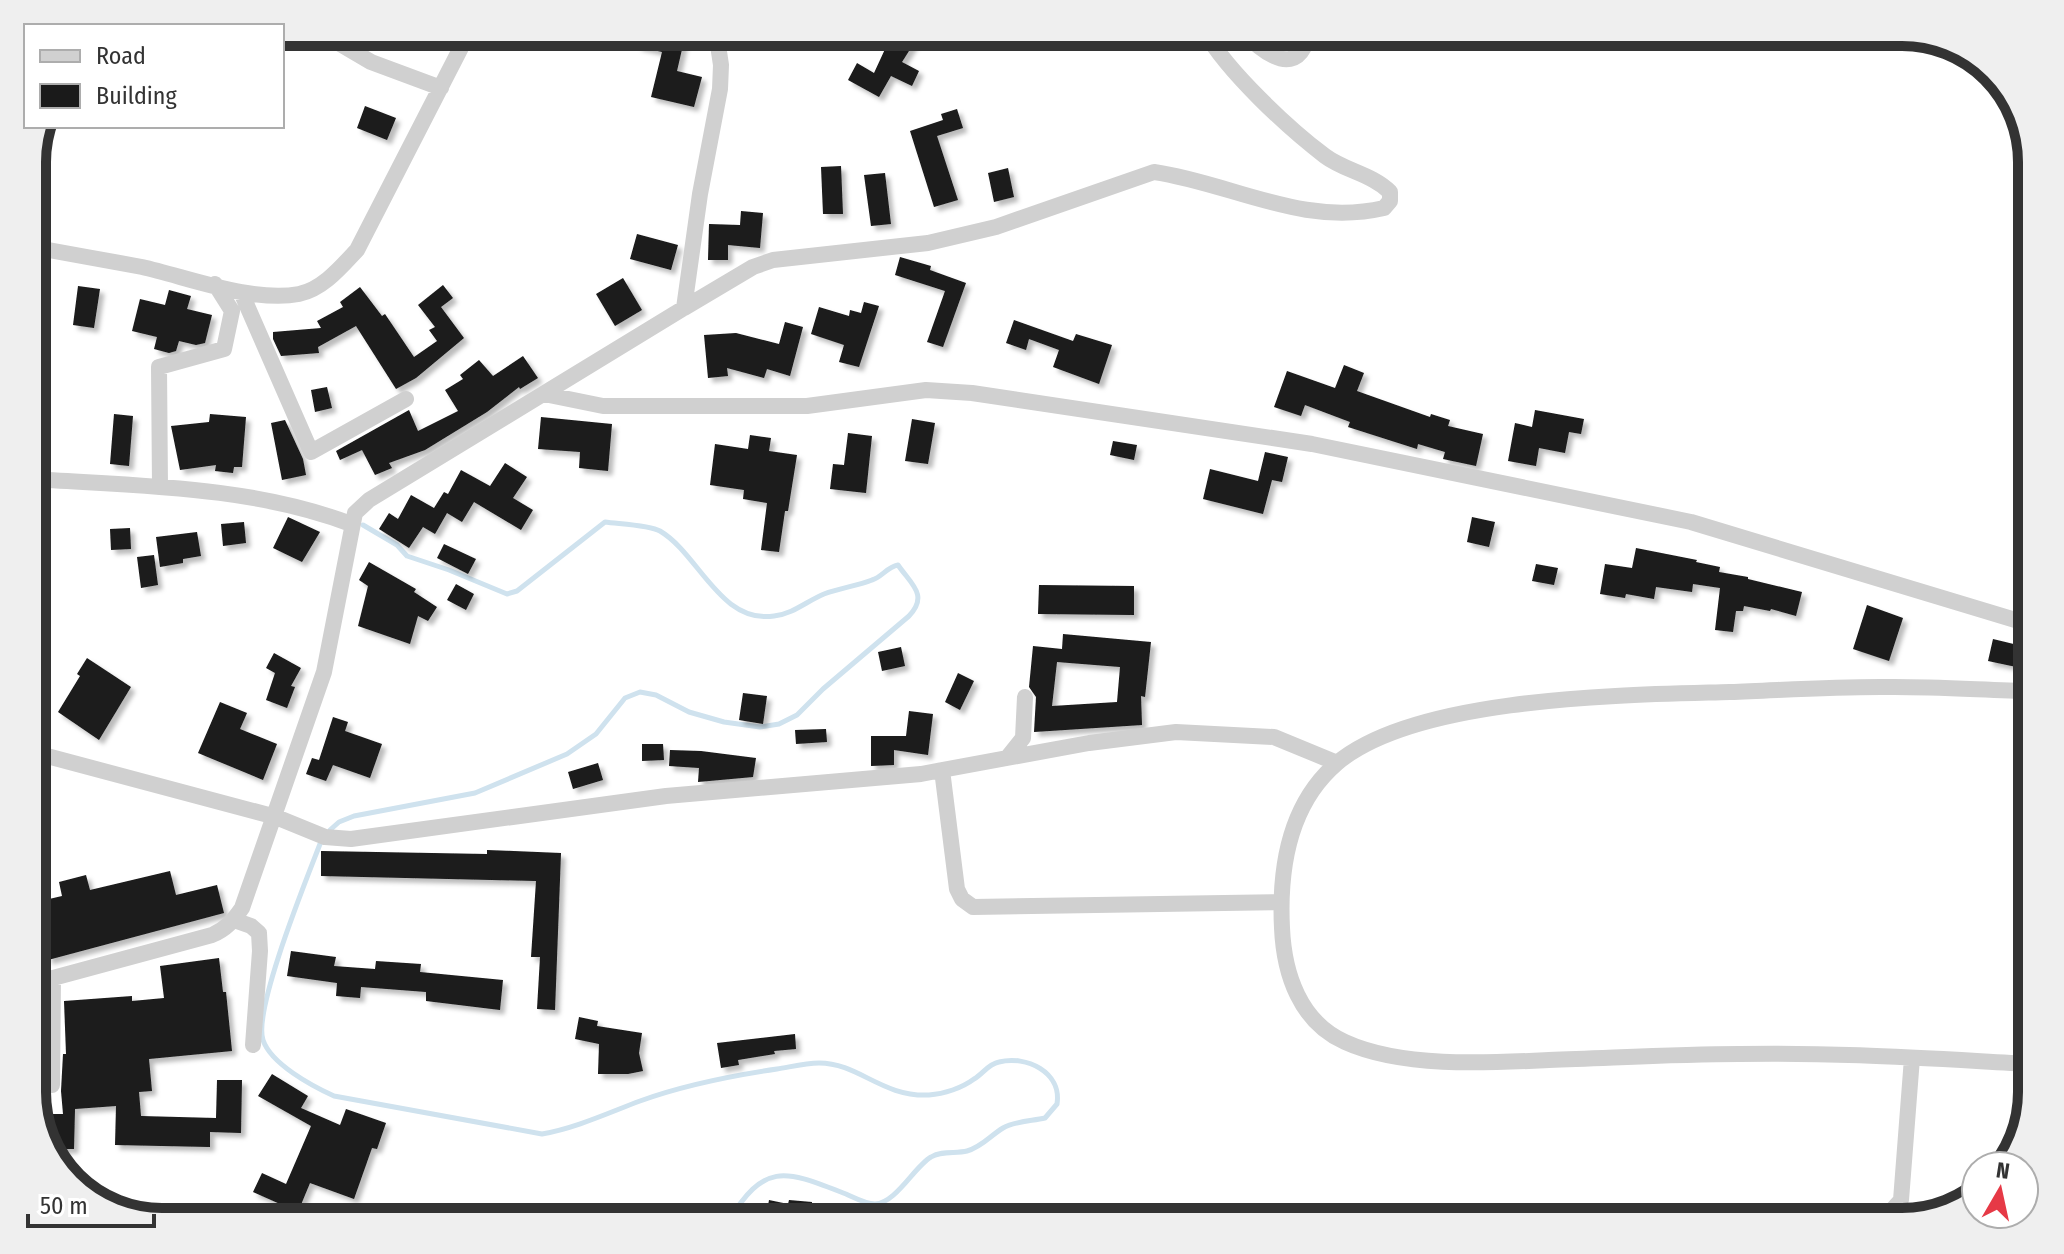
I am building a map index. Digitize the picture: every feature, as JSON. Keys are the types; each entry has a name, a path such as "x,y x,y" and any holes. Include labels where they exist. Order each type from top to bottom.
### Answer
{"street":[{"path":"344,46 371,62 441,88"},
{"path":"46,250 141,267 241,292 288,295 308,291 330,278 357,250 462,46"},
{"path":"684,308 700,194 720,89 718,46"},
{"path":"46,981 212,935 224,930 242,908 324,672 355,513 369,500 753,267 773,260 928,243 996,227 1154,172 1176,175 1282,207 1339,211 1384,208 1390,201 1390,192 1381,183 1328,157 1266,104 1214,46"},
{"path":"1259,46 1273,57 1285,58 1296,57 1304,46"},
{"path":"160,487 159,367 224,349 232,311 215,284"},
{"path":"241,292 311,452 406,399"},
{"path":"544,394 603,406 807,406 926,390 972,393 1312,444 1691,522 2018,621"},
{"path":"46,480 160,487 273,500 316,510 351,524"},
{"path":"2018,691 1893,687 1630,695 1497,707 1413,726 1366,743 1337,763 1315,784 1293,828 1283,873 1281,902 1283,954 1291,984 1301,1004 1317,1023 1341,1041 1390,1055 1466,1063 1743,1053 2018,1063"},
{"path":"1007,758 1023,738 1025,697"},
{"path":"46,756 276,817 325,837 351,839 666,796 921,774 1089,743 1176,732 1274,737 1337,763"},
{"path":"942,770 957,889 962,899 973,907 1281,902"},
{"path":"234,920 251,926 259,933 253,1045"},
{"path":"52,1085 53,978"},
{"path":"1894,1208 1901,1200 1912,1058"}],"building":[{"path":"637,46 683,46 677,71 702,77 694,107 651,97 662,52"},
{"path":"912,46 902,62 919,71 912,86 891,76 879,97 848,80 857,63 874,73 886,47"},
{"path":"365,106 396,118 387,140 357,128"},
{"path":"957,109 963,128 937,136 958,200 934,207 910,131 943,120 941,114"},
{"path":"841,166 843,214 823,214 821,167"},
{"path":"1008,168 1014,197 994,202 988,173"},
{"path":"885,173 891,224 871,226 864,175"},
{"path":"741,211 763,213 760,248 728,245 728,260 708,260 709,224 740,225"},
{"path":"637,234 678,245 671,270 630,259"},
{"path":"900,257 931,266 930,270 966,283 943,347 927,342 945,291 895,275"},
{"path":"623,278 642,310 615,326 596,294"},
{"path":"443,285 453,298 441,307 464,338 416,378 396,389 356,326 318,347 319,353 281,356 273,339 273,332 321,328 317,321 343,307 340,302 360,287 382,316 385,314 414,357 437,341 429,330 435,327 418,305"},
{"path":"78,286 100,289 94,328 73,325"},
{"path":"169,290 191,296 187,309 212,315 205,343 196,345 179,341 176,351 169,353 154,349 157,337 132,331 140,299 165,305"},
{"path":"864,302 879,306 859,367 839,362 844,345 811,334 819,307 849,316 850,310 861,313"},
{"path":"1014,320 1073,341 1076,334 1112,345 1099,384 1053,367 1059,350 1029,339 1026,350 1006,343"},
{"path":"785,322 803,327 790,376 767,369 764,378 727,368 728,376 708,378 704,335 736,333 779,344"},
{"path":"523,356 538,378 519,387 487,412 425,450 389,463 392,468 375,475 362,450 340,460 336,451 409,410 418,431 458,411 445,390 463,379 460,375 479,360 493,376"},
{"path":"1344,365 1364,373 1357,391 1430,417 1431,414 1450,420 1448,426 1483,434 1476,466 1443,459 1445,452 1418,444 1417,449 1348,427 1350,422 1305,405 1301,416 1274,407 1287,371 1335,388"},
{"path":"327,387 332,408 315,412 311,390"},
{"path":"1535,410 1584,419 1581,434 1569,432 1565,453 1539,448 1536,466 1508,461 1515,423 1532,427"},
{"path":"114,414 133,416 129,466 110,464"},
{"path":"210,414 246,417 242,467 234,467 233,473 215,471 216,465 180,470 171,426 209,422"},
{"path":"541,417 612,424 608,471 579,468 580,452 538,449"},
{"path":"912,419 935,423 928,464 905,461"},
{"path":"285,420 303,459 306,475 282,480 271,423"},
{"path":"848,433 872,436 866,493 830,489 833,464 844,465"},
{"path":"750,435 771,438 769,451 797,455 779,552 761,550 767,503 743,499 744,490 710,485 715,444 748,449"},
{"path":"1113,441 1137,445 1134,460 1110,455"},
{"path":"1265,452 1288,457 1282,482 1272,480 1263,514 1203,499 1210,469 1258,481"},
{"path":"505,463 527,477 513,498 533,510 521,530 474,502 462,522 447,513 435,534 423,527 409,548 379,529 389,513 398,519 411,495 434,508 444,492 448,494 461,470 490,486"},
{"path":"288,517 320,532 302,562 273,548"},
{"path":"1472,517 1495,522 1489,547 1467,542"},
{"path":"244,522 246,543 223,546 221,524"},
{"path":"130,528 131,549 111,550 110,529"},
{"path":"197,532 201,556 160,567 156,537"},
{"path":"444,544 476,559 468,574 437,558"},
{"path":"1636,548 1697,560 1720,567 1719,572 1802,592 1796,616 1744,606 1743,611 1736,611 1733,632 1715,630 1720,588 1693,584 1692,592 1656,587 1654,599 1600,594 1605,564 1632,568"},
{"path":"154,555 158,585 141,588 137,557"},
{"path":"369,562 416,589 414,592 437,607 428,621 418,616 410,644 358,626 368,586 359,580"},
{"path":"1536,564 1558,568 1554,585 1532,581"},
{"path":"456,584 474,594 466,610 447,600"},
{"path":"1039,585 1134,586 1134,615 1038,614"},
{"path":"1867,605 1903,618 1889,661 1853,649"},
{"path":"1063,634 1151,642 1145,697 1141,696 1142,725 1034,732 1036,697 1029,687 1033,646 1062,649","holes":["1057,662 1120,667 1117,702 1052,706"]},
{"path":"1993,639 2018,645 2018,667 1988,661"},
{"path":"901,647 905,666 882,671 878,652"},
{"path":"274,653 301,668 291,686 295,687 287,708 266,700 275,673 266,668"},
{"path":"87,658 131,687 99,740 58,712"},
{"path":"958,673 974,681 960,710 945,702"},
{"path":"743,693 767,696 763,724 739,720"},
{"path":"220,702 247,713 240,729 277,744 263,780 198,753"},
{"path":"909,711 933,714 928,755 894,750 894,765 871,766 871,736 906,736"},
{"path":"333,717 348,722 345,731 382,744 370,778 333,765 326,781 306,774 312,758 319,760"},
{"path":"826,729 827,742 796,744 795,730"},
{"path":"642,744 663,744 664,760 642,761"},
{"path":"670,750 756,758 753,777 698,782 699,768 669,766"},
{"path":"598,763 603,780 573,789 568,772"},
{"path":"487,850 561,853 555,1010 537,1009 540,957 531,957 536,881 321,876 321,851 487,854"},
{"path":"170,871 176,895 217,885 224,913 48,960 46,900 62,896 59,882 86,875 90,890"},
{"path":"291,951 336,957 334,966 375,969 376,961 421,964 420,972 503,980 500,1010 426,1001 426,992 361,987 360,998 336,996 337,983 287,976"},
{"path":"219,958 232,1051 149,1059 152,1091 139,1092 141,1116 216,1118 217,1080 242,1080 241,1133 210,1132 210,1147 115,1145 116,1106 75,1109 74,1149 64,1149 64,1152 48,1114 63,1114 61,1091 63,1054 66,1054 64,1001 132,996 132,1001 164,998 160,966"},
{"path":"579,1017 598,1021 597,1026 642,1033 639,1053 643,1071 598,1074 599,1044 575,1039"},
{"path":"795,1034 796,1049 738,1060 739,1065 721,1068 717,1043"},
{"path":"272,1074 308,1096 301,1108 340,1125 346,1109 386,1123 377,1149 372,1148 354,1199 310,1183 300,1208 289,1208 253,1192 262,1173 286,1184 311,1126 258,1096"},
{"path":"769,1200 788,1204 789,1200 812,1202 811,1208 768,1208"}],"waterway":[{"path":"330,830 354,816 475,793 567,754 596,734 625,698 640,692 656,695 689,712 724,722 760,727 779,724 797,715 909,616 918,602 916,590 898,565 876,579 824,594 787,613 755,616 724,599 687,555 660,531 605,522 517,591 507,594 407,556 397,545 363,525"},
{"path":"320,844 273,974 262,1024 263,1040 274,1057 304,1080 334,1096 542,1134 690,1086 808,1064 833,1064 897,1091 912,1094 929,1095 953,1090 992,1065 1009,1060 1040,1068 1054,1083 1057,1104 1045,1118 1008,1126 967,1151 931,1157 883,1202 868,1203 807,1180 778,1176 754,1188 737,1208"}]}
